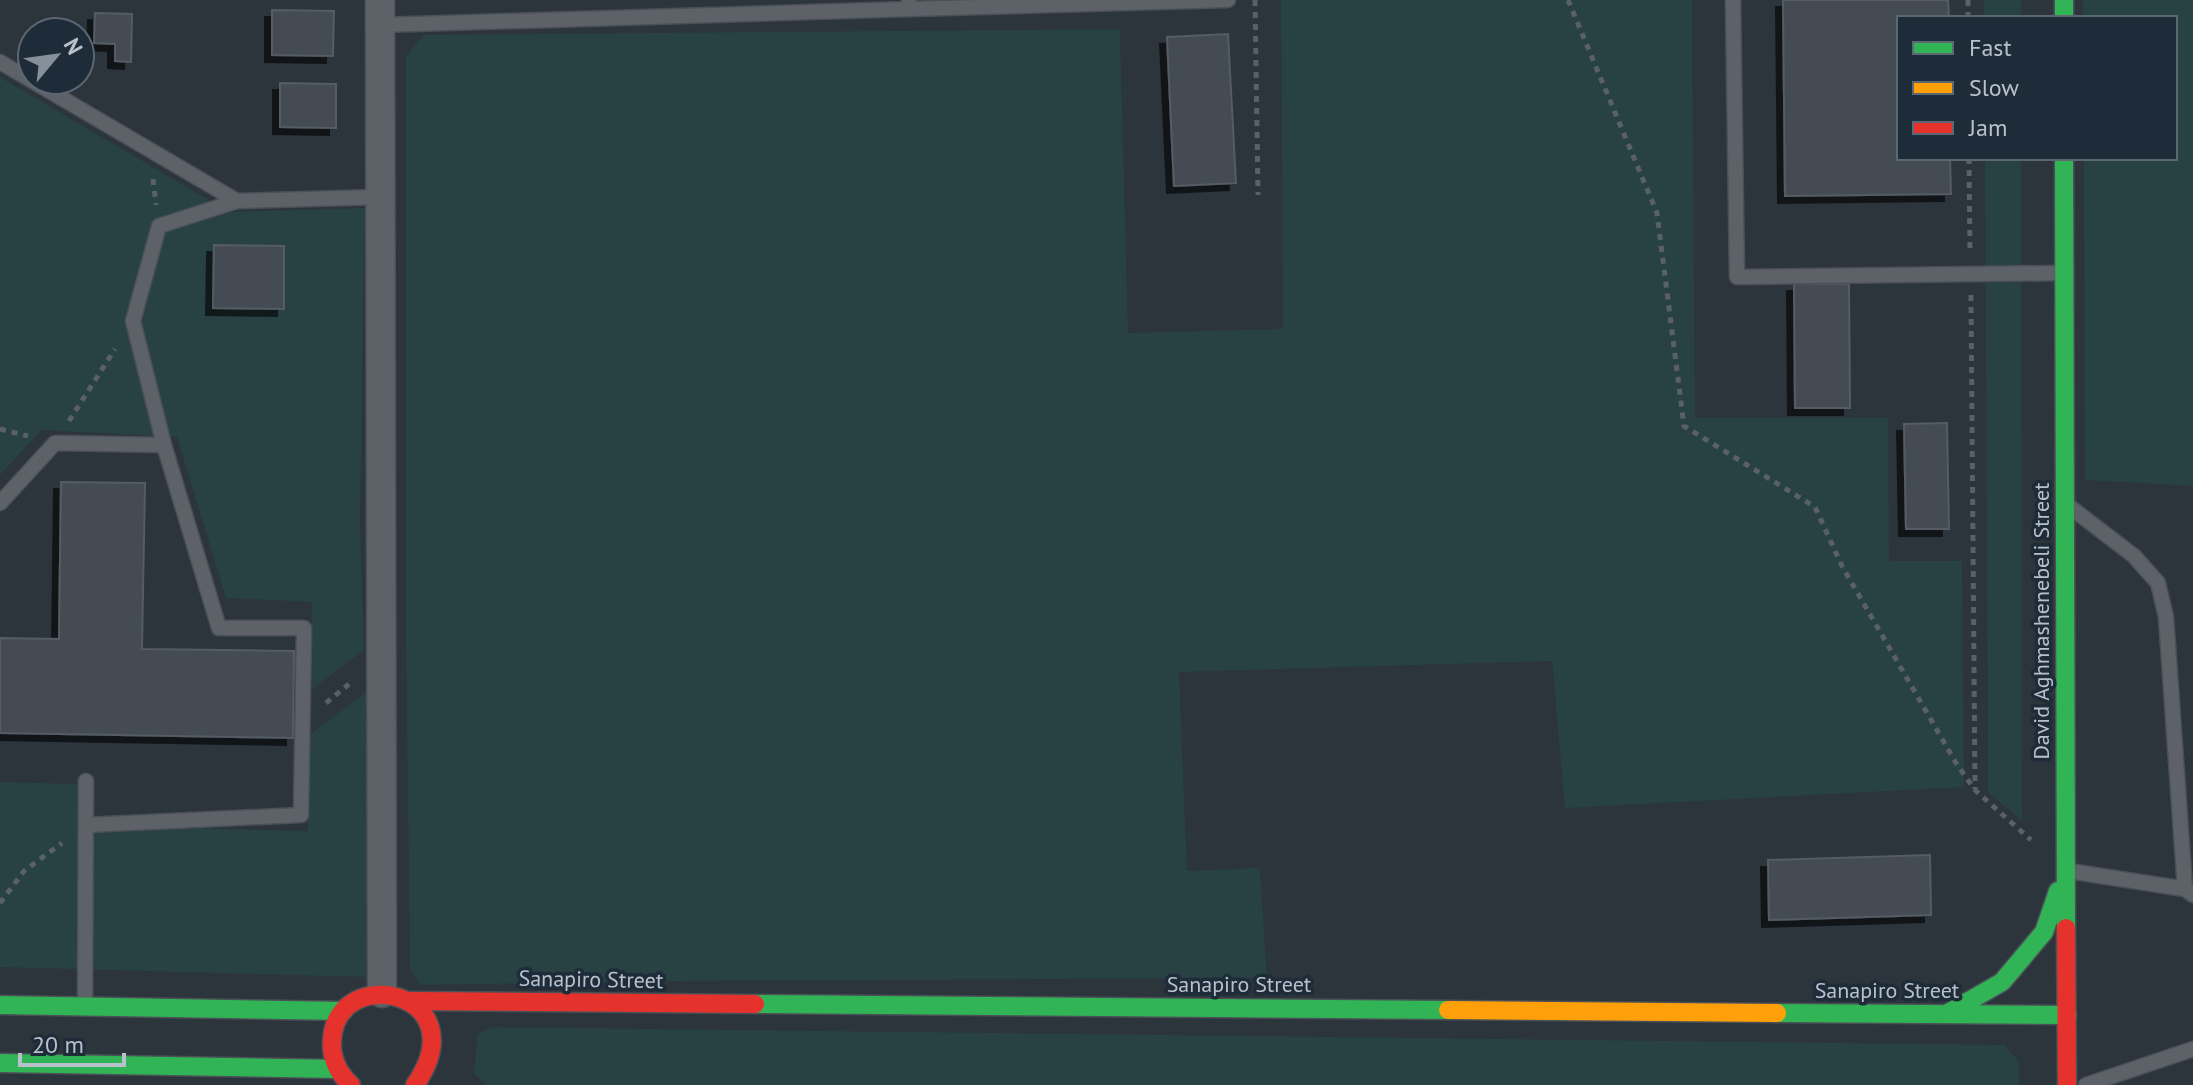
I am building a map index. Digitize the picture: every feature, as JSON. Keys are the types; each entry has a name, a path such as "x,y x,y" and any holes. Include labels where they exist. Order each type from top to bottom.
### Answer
{"main road":[{"name":"David Aghmashenebeli Street","path":"2064,160 2067,1085"},
{"path":"1945,1014 2002,982 2044,932 2065,870"},
{"path":"351,1085 337,1069 331,1049 333,1029 343,1011 360,998 382,993"},
{"name":"Sanapiro Street","path":"382,993 410,1001 2067,1015"},
{"path":"410,1001 428,1022 434,1049 424,1075 415,1085"},
{"path":"0,1005 343,1011"},
{"path":"0,1063 337,1069"}],"street":[{"path":"380,12 382,993"},
{"path":"233,1085 257,1067"}],"lane":[{"path":"380,12 1228,0"},
{"path":"1733,0 1737,277 2064,273"},
{"path":"0,62 237,201"},
{"path":"86,825 301,815 304,628 219,628 164,445 133,321 159,226 237,201 380,197"},
{"path":"0,503 55,443 164,445"},
{"path":"2065,503 2134,556 2158,583 2166,617 2189,892 2065,870"},
{"path":"85,1006 86,781"},
{"path":"2086,1085 2193,1049"}],"path":[{"path":"1255,0 1258,195"},
{"path":"1568,0 1657,213 1684,426 1815,507 1856,592 1975,790 2065,870"},
{"path":"149,149 159,226"},
{"path":"1969,160 1975,790"},
{"path":"55,443 133,321"},
{"path":"303,720 381,659"},
{"path":"0,903 24,871 86,825"}],"green space":[{"path":"1281,0 1692,0 1695,418 1888,418 1889,561 1962,561 1964,787 1565,808 1552,661 1179,672 1187,871 1260,868 1267,978 421,985 410,970 406,641 406,57 423,35 1120,29 1128,333 1283,329"},
{"path":"1984,0 2021,0 2021,16 1984,16"},
{"path":"2083,0 2193,0 2193,486 2085,480 2084,160 2177,160 2177,16 2083,16"},
{"path":"0,77 16,86 16,96 32,96 229,212 365,208 360,523 364,650 312,690 312,602 226,598 177,437 42,430 0,475"},
{"path":"1985,160 2021,160 2022,821 1988,792"},
{"path":"370,689 366,977 0,967 0,782 79,784 79,825 308,831 306,738"},
{"path":"491,1027 2005,1045 2019,1062 2019,1085 486,1085 474,1073 478,1034"}],"building":[{"path":"1783,0 1948,0 1949,16 1897,16 1897,160 1950,160 1951,194 1785,196"},
{"path":"272,10 334,11 333,56 272,55"},
{"path":"95,13 132,14 131,62 115,61 115,44 96,43"},
{"path":"1228,34 1236,183 1174,186 1167,37"},
{"path":"280,83 336,84 336,128 280,127"},
{"path":"214,245 284,246 284,309 213,308"},
{"path":"1794,284 1849,284 1850,408 1795,408"},
{"path":"1947,423 1949,529 1906,529 1904,424"},
{"path":"61,482 145,483 142,649 294,651 293,738 0,733 0,638 59,639"},
{"path":"1930,855 1931,915 1769,920 1768,860"}],"traffic: fast":[{"path":"2064,0 2064,16"},
{"path":"2064,160 2066,928"},
{"path":"1948,1013 2002,982 2044,932 2058,891"},
{"path":"755,1004 1448,1010"},
{"path":"0,1005 343,1011"},
{"path":"1777,1013 2067,1015"},
{"path":"0,1063 337,1069"}],"traffic: slow":[{"path":"1448,1010 1777,1013"}],"traffic: jam":[{"path":"2066,928 2067,1085"},
{"path":"351,1085 334,1060 332,1041 339,1016 355,1001 377,995 399,998 418,1009 430,1027 430,1053 415,1085"},
{"path":"410,1001 755,1004"}]}
